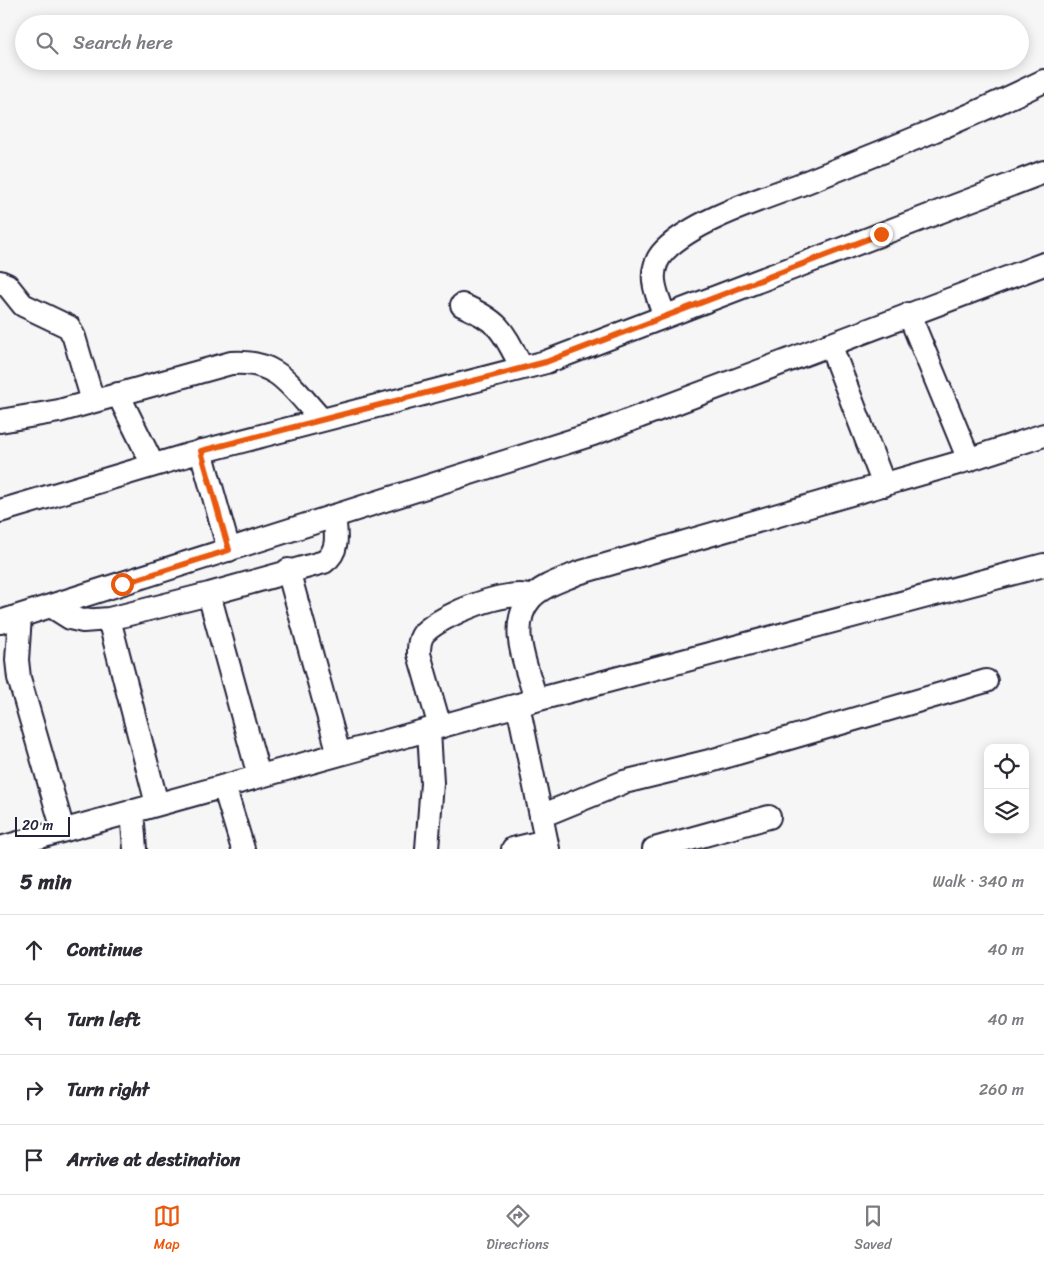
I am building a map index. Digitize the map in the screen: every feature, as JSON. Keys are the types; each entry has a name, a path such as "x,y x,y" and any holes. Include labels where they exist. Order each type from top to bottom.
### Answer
{"street":[{"path":"665,316 654,287 653,269 664,251 693,230 748,205 985,110 1044,81"},
{"path":"0,511 201,451 546,362 1044,172"},
{"path":"63,830 10,680 17,660 10,619 593,434 1044,264"},
{"path":"0,282 7,285 23,305 69,326 94,401"},
{"path":"462,305 492,320 502,328 522,368"},
{"path":"909,314 969,460"},
{"path":"830,344 884,485"},
{"path":"0,421 59,411 231,363 248,362 265,365 280,375 321,419"},
{"path":"118,394 153,465"},
{"path":"513,849 547,845 541,816 518,627 521,613 532,598 548,586 578,573 969,460 1044,435"},
{"path":"201,451 229,550"},
{"path":"51,606 70,618 83,621 109,618 209,594 288,570 324,562 330,558 335,549 334,516"},
{"path":"9,847 63,830 339,754 1044,565"},
{"path":"288,570 339,754"},
{"path":"209,594 259,776"},
{"path":"427,849 435,728 419,654 420,641 425,632 448,617 500,596 523,594 532,598"},
{"path":"109,618 157,804"},
{"path":"541,816 624,782 710,761 986,681"},
{"path":"224,786 243,849"},
{"path":"132,811 135,849"},
{"path":"654,849 770,817"}],"route":[{"path":"122,584 229,550 201,451 546,362 881,234"}]}
